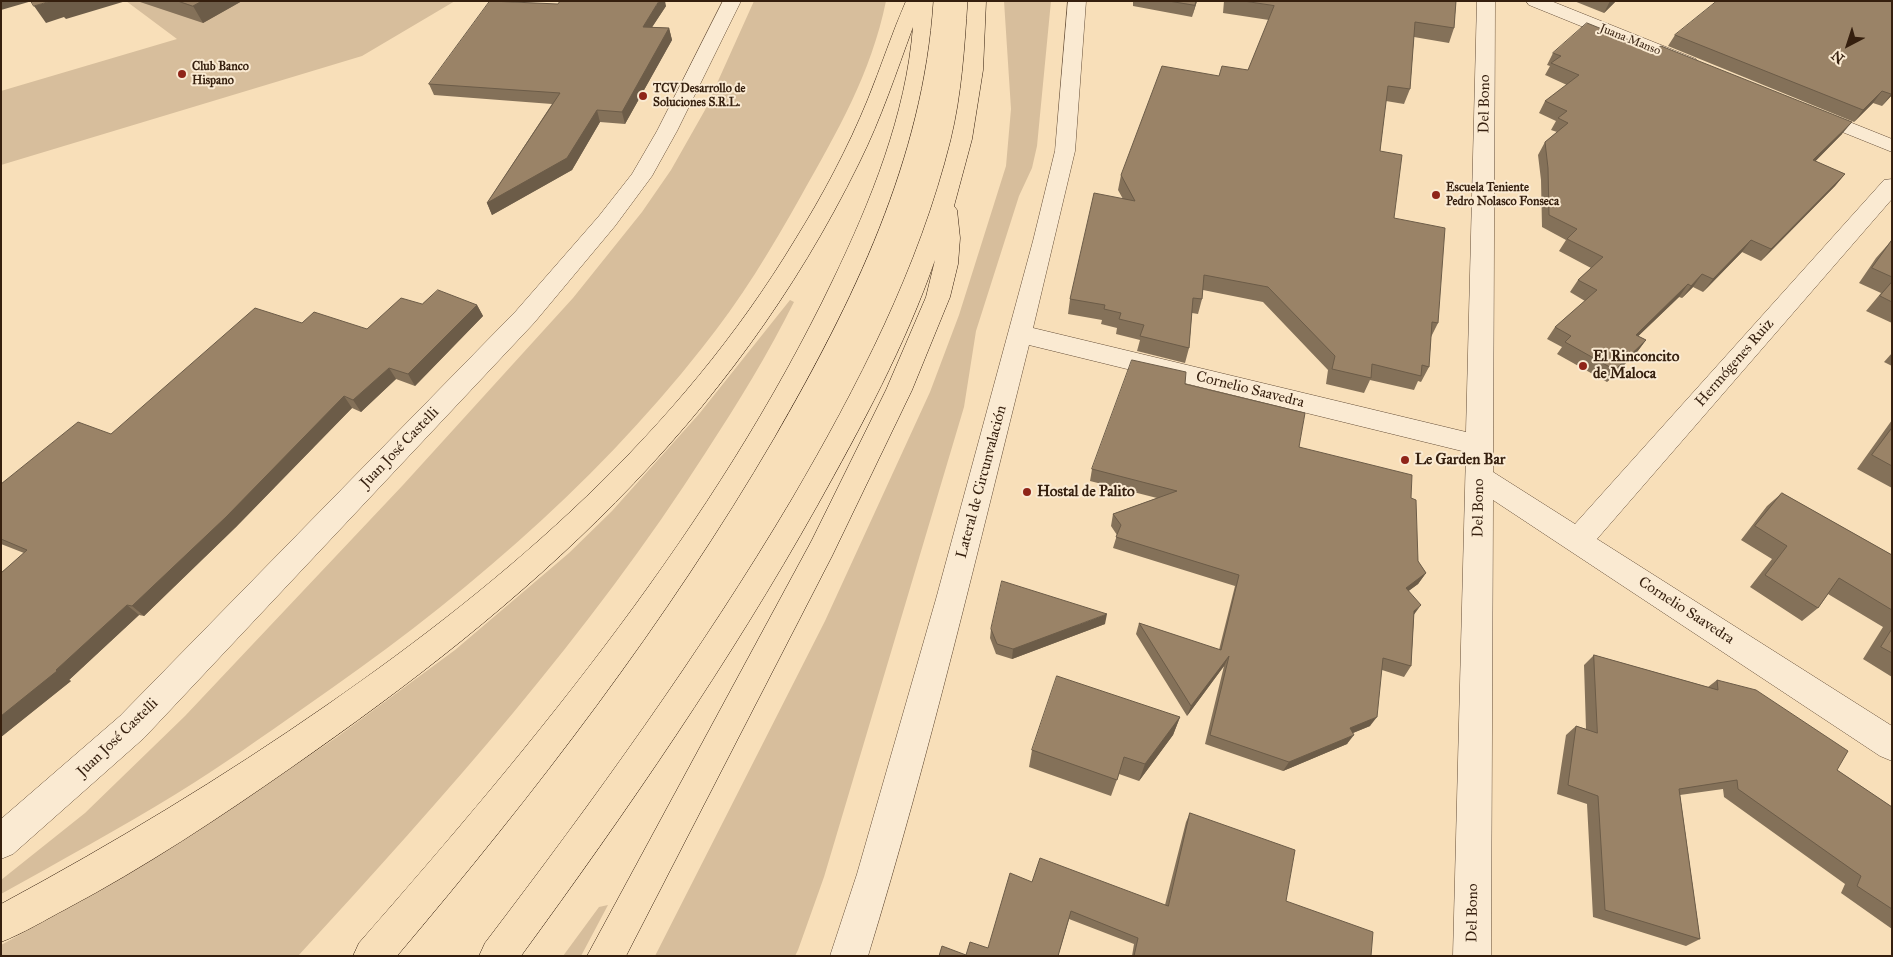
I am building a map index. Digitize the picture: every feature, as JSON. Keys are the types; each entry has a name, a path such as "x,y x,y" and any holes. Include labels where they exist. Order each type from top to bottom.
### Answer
{"highway":[{"path":"1,924 112,864 275,760 364,698 476,614 595,508 685,408 761,311 826,203 859,142 882,89 904,23 915,1"},
{"path":"372,956 463,849 586,694 670,578 764,436 839,294 885,184 900,137 920,55 924,1"},
{"path":"498,956 658,736 735,619 839,442 881,360 914,284 945,198 963,127 973,73 977,1"},
{"path":"606,956 822,548 899,390 938,297 946,264 948,238 945,198"}],"street":[{"name":"Juan José Castelli","path":"1,842 81,774 132,727 431,416 567,269 641,176 668,131 732,1"},
{"name":"Lateral de Circunvalación","path":"849,956 875,874 1022,334 1062,167 1073,68 1077,1"},
{"name":"Del Bono","path":"1472,956 1486,1"},
{"name":"Juana Manso","path":"1535,1 1709,72"},
{"path":"1791,105 1892,146"},
{"name":"Hermógenes Ruiz","path":"1578,541 1892,185"},
{"name":"Cornelio Saavedra","path":"1022,334 1479,446"},
{"name":"Cornelio Saavedra","path":"1479,476 1892,745"}],"shaded area":[{"name":"Club Banco Hispano","path":"126,1 455,1 362,56 1,165 1,91 177,39"},
{"path":"754,1 886,1 880,28 862,78 840,125 790,216 755,274 729,312 659,400 566,497 517,542 466,586 360,668 241,752 192,784 1,894 1,880 85,813 185,716 403,485 573,298 642,212 671,170 705,110"},
{"path":"1004,1 1051,1 1037,146 1032,168 1019,196 976,331 964,407 824,877 798,950 795,956 655,956 825,621 930,392 959,315 1006,166 1011,109"},
{"path":"790,300 794,302 741,397 661,520 614,585 513,713 298,956 1,956 1,945 80,902 207,825 337,737 455,650 569,553 612,511 699,414"},
{"path":"608,905 581,956 563,956 599,907"}],"building":[{"path":"31,1 51,1 34,6"},
{"path":"178,1 202,1 193,6"},
{"path":"490,1 558,4 560,1 659,1 643,27 669,28 622,112 597,110 567,158 487,203 560,93 429,84"},
{"path":"1169,1 1196,1 1195,5"},
{"path":"1244,1 1456,1 1454,28 1415,22 1410,89 1388,86 1380,151 1402,155 1394,218 1445,228 1438,323 1432,322 1429,367 1422,365 1421,376 1372,364 1371,378 1332,369 1335,356 1268,287 1204,275 1202,299 1193,298 1189,348 1140,336 1144,325 1119,319 1121,313 1104,309 1105,305 1070,299 1094,193 1135,201 1121,175 1162,66 1219,76 1222,66 1248,70 1274,6"},
{"path":"1717,1 1892,1 1892,93 1882,91 1863,110 1675,35"},
{"path":"1587,23 1654,50 1661,46 1852,122 1813,160 1845,174 1771,249 1751,240 1713,279 1702,274 1691,286 1688,284 1636,335 1646,340 1615,370 1565,342 1571,336 1555,327 1597,290 1578,280 1603,257 1567,239 1577,229 1549,215 1548,168 1545,142 1568,123 1558,118 1567,111 1545,101 1579,75 1551,63 1561,56 1553,53"},
{"path":"1892,240 1892,277 1872,268"},
{"path":"1892,282 1892,302 1880,296"},
{"path":"438,290 477,305 408,374 389,368 353,400 344,396 226,517 132,606 127,605 57,671 1,716 1,573 27,550 1,539 1,484 78,422 111,434 255,308 302,323 314,312 367,329 401,298 422,304"},
{"path":"1132,360 1186,372 1185,384 1305,413 1299,447 1412,475 1411,498 1416,500 1418,561 1426,573 1406,588 1421,605 1414,611 1411,666 1383,658 1377,717 1350,728 1354,735 1289,762 1210,735 1229,656 1191,706 1139,623 1221,650 1239,575 1116,537 1121,525 1113,514 1177,491 1092,469"},
{"path":"1892,428 1892,466 1872,455"},
{"path":"1782,493 1892,555 1892,610 1839,578 1818,608 1765,575 1787,546 1755,526"},
{"path":"1002,581 1107,614 1013,649 997,644 991,629"},
{"path":"1892,629 1892,653 1881,647"},
{"path":"1594,655 1718,690 1717,680 1756,690 1848,751 1837,770 1892,807 1892,909 1857,886 1861,876 1738,789 1737,780 1679,789 1700,939 1605,910 1598,796 1568,785 1576,726 1597,733"},
{"path":"1057,676 1180,717 1145,764 1124,757 1117,780 1032,750"},
{"path":"1190,813 1295,850 1286,901 1373,932 1371,956 1134,956 1138,938 1071,911 1058,956 939,956 942,946 966,955 970,942 988,948 1010,873 1032,882 1040,858 1168,906"}],"place":[{"name":"Club Banco Hispano","path":"182,74"},
{"name":"TCV Desarrollo de Soluciones S.R.L.","path":"643,96"},
{"name":"Escuela Teniente Pedro Nolasco Fonseca","path":"1436,195"},
{"name":"El Rinconcito de Maloca","path":"1583,366"},
{"name":"Le Garden Bar","path":"1405,460"},
{"name":"Hostal de Palito","path":"1027,492"}]}
